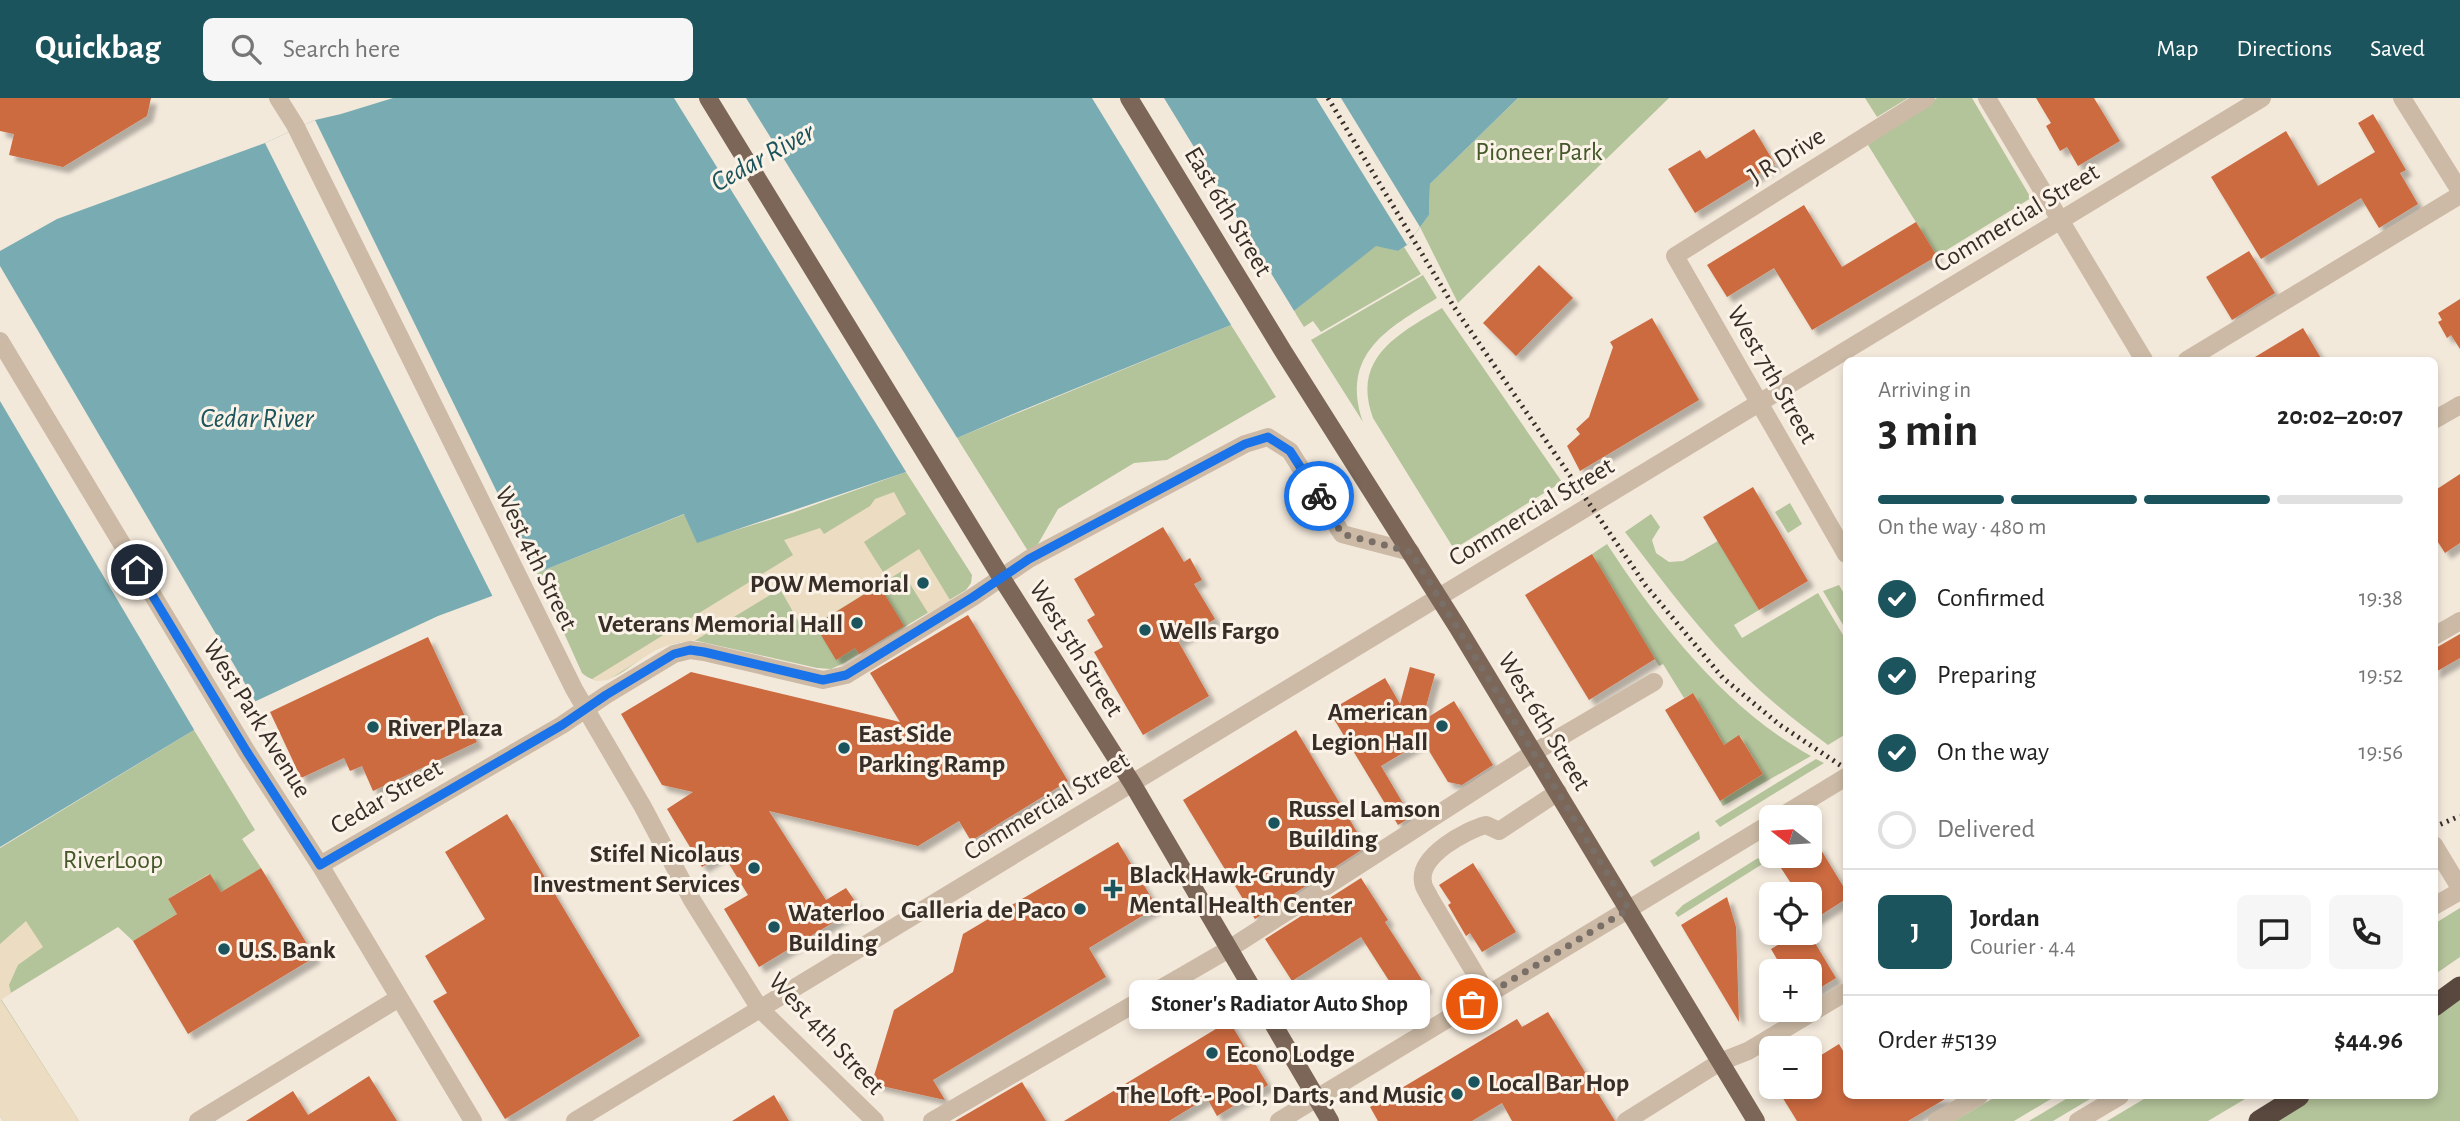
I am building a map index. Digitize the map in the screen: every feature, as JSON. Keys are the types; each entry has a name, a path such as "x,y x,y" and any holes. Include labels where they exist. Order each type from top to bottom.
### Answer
{"highway":[{"path":"2438,1003 2460,988"},
{"path":"2259,1121 2294,1099"}],"main road":[{"name":"West 5th Street","path":"708,98 1001,577 1132,783 1330,1121"},
{"name":"East 6th Street","path":"1129,98 1283,351"},
{"name":"West 6th Street","path":"1283,351 1439,597 1756,1121"}],"street":[{"name":"West 4th Street","path":"278,98 295,125 538,620 584,709 643,807 692,900 760,1009 875,1121"},
{"name":"J R Drive","path":"1675,256 1926,98"},
{"path":"1987,98 2142,357"},
{"name":"Commercial Street","path":"575,1121 2262,98"},
{"path":"2192,357 2460,193 2402,98"},
{"name":"West 7th Street","path":"1675,256 1843,549"},
{"name":"West Park Avenue","path":"0,341 473,1121"},
{"path":"2438,418 2460,405"},
{"name":"Cedar Street","path":"320,865 562,725 674,654 690,650 704,652 823,680 846,675 1029,559 1233,450 1268,437 1290,451 1342,534 1411,552"},
{"path":"2438,634 2460,621"},
{"path":"932,1121 1229,949 1533,753 1654,682"},
{"path":"1800,805 1843,779"},
{"path":"1488,995 1430,898 1422,881 1426,864 1436,853 1474,828 1486,825 1499,831 1558,792"},
{"path":"1279,1121 1759,830"},
{"path":"2438,852 2460,890 2438,904"},
{"path":"1626,1121 1720,1062 1748,1051 1843,994"},
{"path":"198,1121 399,998"},
{"path":"1937,1121 1974,1099"},
{"path":"2078,1121 2115,1099"}],"green space":[{"name":"Pioneer Park","path":"1518,98 1669,98 1458,303 1420,227 1429,215 1430,184"},
{"path":"1865,98 1908,98 1877,117"},
{"path":"1937,98 1972,98 2031,198 1937,256 1868,145"},
{"path":"1376,245 1398,251 1404,247 1421,274 1321,332 1313,321 1304,327 1294,311"},
{"path":"1423,275 1437,298 1386,333 1363,361 1358,378 1358,398 1363,422 1311,340"},
{"path":"1442,308 1562,482 1454,549 1373,418 1368,397 1368,379 1383,350 1395,338"},
{"path":"1231,325 1276,397 1167,460 1134,463 1058,509 1038,544 1028,551 957,438"},
{"path":"906,472 972,575 971,583 966,590 831,669 693,640 655,650 610,678 591,679 582,673 537,573 685,514 697,542 792,513"},
{"path":"1790,503 1802,524 1788,533 1775,512"},
{"path":"1651,514 1660,527 1652,540 1656,553 1669,562 1683,561 1718,541 1759,610 1734,625 1742,638 1818,593 1843,635 1843,736 1828,745 1749,680 1684,609 1625,532"},
{"path":"1607,544 1649,605 1697,662 1750,714 1811,756 1723,806 1720,801 1763,774 1740,736 1724,745 1693,693 1684,698 1663,664 1659,666 1592,554"},
{"path":"1839,585 1843,592 1843,625 1823,591"},
{"name":"RiverLoop","path":"194,730 255,830 242,839 261,868 221,892 209,874 168,899 177,914 133,941 118,927 1,999 79,1121 3,1121 0,1116 0,848"},
{"path":"1816,759 1824,763 1720,827 1715,821"},
{"path":"1699,831 1700,839 1654,867 1650,861"},
{"path":"1759,859 1759,866 1678,917 1675,913 1683,905"},
{"path":"2460,908 2460,957 2438,972 2438,922"},
{"path":"2460,986 2460,1121 2256,1121 2293,1099 2438,1099 2438,1003"},
{"path":"1992,1099 2051,1099 2014,1121 1954,1121"},
{"path":"2066,1099 2090,1099 2053,1121 2029,1121"},
{"path":"2144,1099 2245,1099 2208,1121 2107,1121"}],"shaded area":[{"path":"894,492 906,514 864,542 883,572 919,549 950,600 928,613 902,571 804,631 780,589 696,640 675,643 656,650 608,680 592,679 793,555 784,540 820,528 824,534 870,506 875,499"},
{"path":"26,921 43,947 18,965 9,985 11,993 1,1000 79,1121 3,1121 0,1116 0,944"}],"water":[{"name":"Cedar River","path":"393,98 1518,98 1430,184 1429,215 1407,245 1398,251 1376,246 1294,311 1231,325 1013,414 957,438 906,472 697,543 684,514 537,573 492,596 438,616 194,730 0,847 0,251 57,219 265,143 315,120"}],"pier":[{"path":"674,98 746,98 959,441 908,475"},
{"path":"1092,98 1164,98 1296,314 1233,328"},
{"path":"1316,98 1341,98 1420,227 1407,245"},
{"path":"315,120 538,576 494,599 265,143"},
{"path":"0,266 257,704 196,733 0,401"}],"building":[{"path":"0,98 151,98 147,116 63,167 9,155 14,134 0,131"},
{"path":"2036,98 2094,98 2120,141 2078,166 2067,147 2060,151 2046,126 2051,123"},
{"path":"2373,114 2406,170 2400,173 2418,204 2379,228 2361,198 2261,259 2211,177 2286,131 2318,186 2375,152 2358,123"},
{"path":"1754,129 1775,164 1695,213 1668,169 1700,150 1706,159"},
{"path":"1804,205 1842,267 1916,222 1937,256 1812,330 1774,268 1727,297 1707,265"},
{"path":"2249,251 2275,293 2232,320 2206,277"},
{"path":"1539,265 1573,298 1516,356 1483,323"},
{"path":"2460,299 2460,349 2451,335 2447,338 2438,322 2442,320 2438,313"},
{"path":"1652,318 1699,400 1580,471 1567,446 1580,434 1576,429 1589,417 1613,347 1610,342"},
{"path":"2303,328 2320,357 2255,357"},
{"path":"2460,474 2460,543 2445,553 2438,542 2438,488"},
{"path":"1753,487 1808,581 1759,610 1703,517"},
{"name":"Wells Fargo","path":"1163,527 1184,562 1190,558 1202,580 1194,584 1215,619 1178,641 1209,696 1143,735 1094,652 1103,647 1087,620 1095,615 1074,579"},
{"path":"1592,554 1655,659 1589,700 1525,595"},
{"name":"Veterans Memorial Hall","path":"879,585 904,626 859,654 855,648 836,660 815,625"},
{"name":"East Side Parking Ramp","path":"968,615 1068,781 971,841 959,821 918,846 769,811 826,900 846,888 859,907 759,967 724,909 748,895 723,854 702,867 667,809 693,792 662,785 621,714 691,672 900,722 870,673"},
{"path":"2460,634 2460,658 2438,671 2438,647"},
{"name":"River Plaza","path":"428,637 477,742 373,791 362,766 350,771 344,758 301,778 270,712"},
{"path":"1410,667 1435,674 1422,721 1454,701 1493,765 1462,785 1448,782 1423,741 1381,766 1411,817 1398,825 1329,711 1385,678 1400,704"},
{"path":"1693,693 1724,745 1739,735 1763,774 1720,801 1665,710"},
{"name":"Russel Lamson Building","path":"1296,730 1366,847 1255,919 1183,800"},
{"path":"507,814 640,1036 505,1119 433,1001 447,993 425,956 485,919 445,852"},
{"path":"1118,842 1157,907 1089,948 1106,977 933,1080 945,1100 877,1085 873,1079 894,1010 953,972 963,934"},
{"path":"1822,852 1843,886 1843,901 1822,914 1822,882 1790,882 1781,868 1822,868"},
{"path":"1473,863 1516,932 1482,952 1470,933 1466,936 1448,905 1451,903 1439,885"},
{"name":"U.S. Bank","path":"261,868 315,957 188,1034 133,941 177,914 168,899 210,874 221,892"},
{"path":"1361,878 1388,920 1385,922 1426,986 1402,1001 1361,937 1292,981 1265,939"},
{"path":"1727,897 1736,927 1739,1022 1681,925"},
{"path":"1778,945 1816,945 1836,978 1822,987 1822,959 1777,959 1771,949"},
{"path":"1548,1012 1615,1121 1512,1121 1502,1103 1472,1121 1378,1121 1370,1107 1517,1019 1522,1027"},
{"name":"Econo Lodge","path":"1229,1021 1268,1085 1217,1116 1207,1098 1169,1121 1064,1121"},
{"path":"1839,1044 1843,1051 1843,1099 1945,1099 1908,1121 1797,1121 1783,1099 1822,1099 1822,1055"},
{"path":"369,1076 397,1121 246,1121 293,1091 308,1115"},
{"path":"1022,1082 1046,1121 955,1121"},
{"path":"774,1095 789,1121 732,1121"}],"railway":[{"path":"1328,98 1454,307 1646,586 1723,678 1780,725 1843,767"},
{"path":"2438,825 2460,816"}],"way so far":[{"path":"1319,496 1342,534 1411,552 1629,909 1472,1004"}],"place":[{"name":"POW Memorial","path":"923,583"},
{"name":"Veterans Memorial Hall","path":"857,623"},
{"name":"Wells Fargo","path":"1145,630"},
{"name":"American Legion Hall","path":"1442,726"},
{"name":"River Plaza","path":"373,727"},
{"name":"East Side Parking Ramp","path":"844,748"},
{"name":"Russel Lamson Building","path":"1274,823"},
{"name":"Stifel Nicolaus Investment Services","path":"754,868"},
{"name":"Black Hawk-Grundy Mental Health Center","path":"1113,889"},
{"name":"Galleria de Paco","path":"1080,909"},
{"name":"Waterloo Building","path":"774,927"},
{"name":"U.S. Bank","path":"224,949"},
{"name":"Stoner's Radiator Auto Shop","path":"1472,1004"},
{"name":"Econo Lodge","path":"1212,1053"},
{"name":"Local Bar Hop","path":"1474,1082"},
{"name":"The Loft - Pool, Darts, and Music","path":"1457,1094"}],"route":[{"path":"137,570 247,752 320,865 562,725 674,654 690,650 704,652 823,680 846,675 973,597 1029,559 1245,444 1268,437 1290,451 1319,496"}]}
